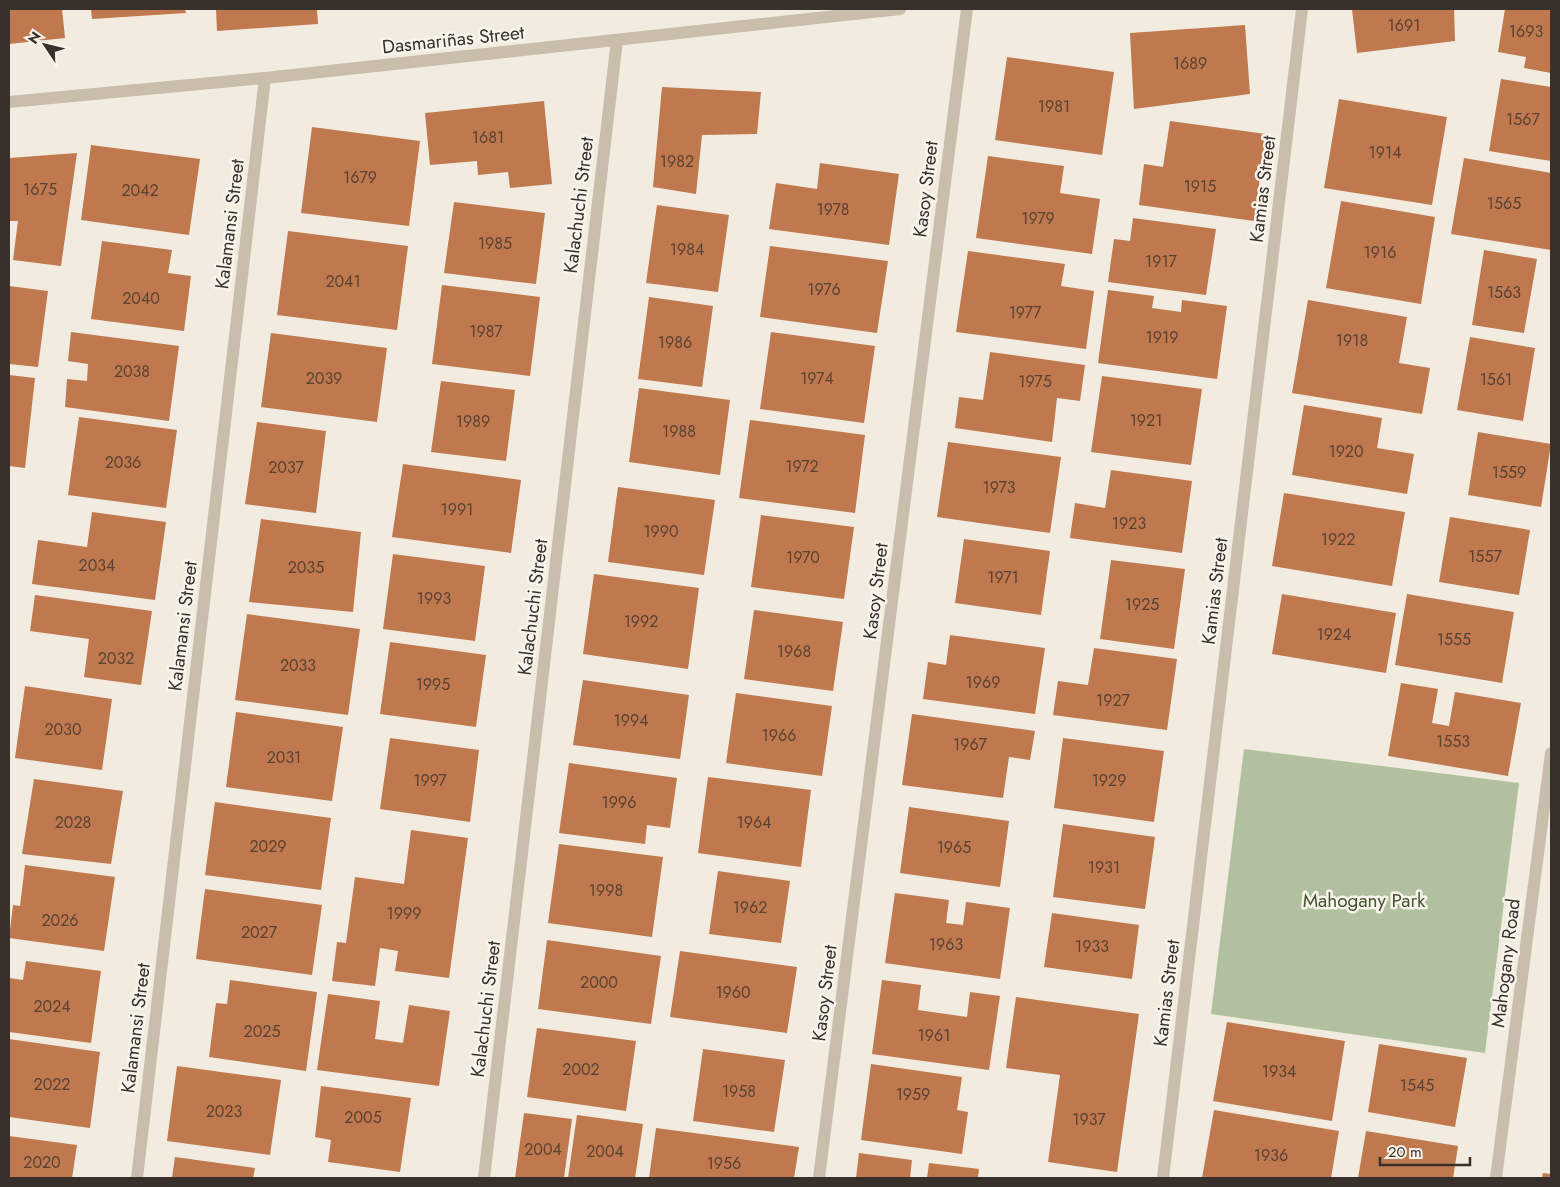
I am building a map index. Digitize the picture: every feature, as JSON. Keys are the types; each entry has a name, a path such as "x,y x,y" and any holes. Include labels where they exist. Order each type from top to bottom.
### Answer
{"street":[{"name":"Dasmariñas Street","path":"9,102 265,78 900,9"},
{"name":"Kasoy Street","path":"819,1178 967,9"},
{"name":"Kamias Street","path":"1163,1178 1302,9"},
{"name":"Kalachuchi Street","path":"484,1178 616,40"},
{"name":"Kalamansi Street","path":"137,1178 265,78"},
{"name":"Mahogany Road","path":"1496,1178 1551,753"}],"green space":[{"name":"Mahogany Park","path":"1244,749 1519,783 1485,1053 1211,1014"}],"building":[{"path":"9,9 62,9 65,38 9,44"},
{"path":"91,9 185,9 186,13 92,19"},
{"path":"216,9 317,9 318,24 217,31"},
{"path":"1352,9 1454,9 1455,41 1357,53"},
{"path":"1505,9 1551,9 1551,73 1524,68 1526,57 1498,52"},
{"path":"1245,25 1250,94 1134,109 1130,33"},
{"path":"1007,57 1114,72 1102,155 995,140"},
{"path":"1501,79 1551,87 1551,161 1489,151"},
{"path":"662,87 761,92 757,134 702,135 696,194 653,187"},
{"path":"1339,99 1447,117 1432,205 1324,188"},
{"path":"544,101 552,184 510,188 508,172 478,175 477,161 430,165 425,113"},
{"path":"1170,121 1266,134 1254,221 1139,205 1144,164 1163,167"},
{"path":"312,127 420,141 409,226 301,213"},
{"path":"91,145 200,159 189,235 81,220"},
{"path":"77,153 61,266 13,260 18,221 9,221 9,158"},
{"path":"988,156 1064,166 1060,193 1100,199 1092,254 976,238"},
{"path":"1464,158 1551,173 1551,250 1451,234"},
{"path":"820,163 899,174 889,245 769,229 776,183 817,189"},
{"path":"1341,201 1435,217 1421,304 1326,288"},
{"path":"454,202 545,213 536,284 444,273"},
{"path":"657,205 729,215 718,292 646,283"},
{"path":"1133,218 1216,229 1206,295 1108,282 1114,239 1130,241"},
{"path":"288,231 408,246 397,330 277,315"},
{"path":"102,241 172,250 168,273 191,276 184,331 91,319"},
{"path":"770,246 888,261 877,333 760,317"},
{"path":"1484,250 1537,259 1524,333 1472,325"},
{"path":"968,251 1065,264 1061,286 1094,291 1086,349 956,332"},
{"path":"442,285 540,297 530,376 432,364"},
{"path":"9,286 48,291 38,367 9,364"},
{"path":"1108,290 1154,296 1152,308 1181,312 1182,300 1227,306 1217,379 1098,363"},
{"path":"649,297 713,306 702,387 638,379"},
{"path":"1308,300 1407,317 1399,363 1430,368 1422,414 1292,393"},
{"path":"71,332 179,346 169,421 65,407 67,379 87,381 88,364 68,361"},
{"path":"771,332 875,346 864,423 760,409"},
{"path":"271,333 387,348 377,422 261,407"},
{"path":"1470,337 1535,348 1523,421 1457,410"},
{"path":"990,352 1085,365 1080,401 1057,398 1052,442 955,428 959,397 983,400"},
{"path":"9,375 35,378 25,468 9,466"},
{"path":"1102,376 1202,389 1191,465 1091,452"},
{"path":"441,381 515,390 506,461 431,452"},
{"path":"639,388 730,400 720,475 629,462"},
{"path":"1304,405 1382,418 1377,448 1414,454 1407,494 1292,475"},
{"path":"79,417 177,430 166,508 68,495"},
{"path":"750,420 865,435 855,513 739,498"},
{"path":"257,422 326,431 316,513 245,504"},
{"path":"1478,432 1551,444 1541,507 1468,495"},
{"path":"948,442 1061,457 1050,533 937,517"},
{"path":"403,464 521,480 511,553 392,537"},
{"path":"1111,470 1192,481 1182,553 1070,538 1075,503 1105,508"},
{"path":"618,487 715,500 704,575 608,562"},
{"path":"1284,493 1405,512 1392,586 1272,566"},
{"path":"92,512 166,522 155,600 32,584 38,540 87,547"},
{"path":"761,515 854,527 844,599 751,587"},
{"path":"1450,517 1530,530 1519,595 1439,582"},
{"path":"261,519 361,532 353,612 249,602"},
{"path":"964,539 1050,551 1041,615 955,603"},
{"path":"393,554 485,566 475,641 383,629"},
{"path":"1111,560 1185,569 1174,649 1100,639"},
{"path":"594,574 699,588 688,669 583,654"},
{"path":"1282,594 1396,613 1386,673 1272,654"},
{"path":"1407,594 1514,612 1502,683 1395,665"},
{"path":"35,595 152,611 141,685 84,677 89,639 30,631"},
{"path":"754,610 843,622 833,691 744,679"},
{"path":"247,614 360,629 348,715 235,700"},
{"path":"950,635 1045,648 1035,714 923,699 928,662 946,665"},
{"path":"390,642 486,655 476,727 380,714"},
{"path":"1094,648 1177,659 1167,730 1053,715 1058,681 1088,685"},
{"path":"583,680 689,695 680,759 573,745"},
{"path":"1401,683 1438,689 1432,723 1449,726 1455,692 1521,703 1508,776 1388,756"},
{"path":"25,686 112,699 102,770 15,758"},
{"path":"736,693 832,706 822,776 726,763"},
{"path":"236,712 343,727 332,801 226,787"},
{"path":"912,714 1035,731 1030,760 1009,757 1003,798 902,785"},
{"path":"390,738 479,750 470,822 380,809"},
{"path":"1063,738 1164,751 1154,822 1054,808"},
{"path":"569,763 677,778 670,828 647,825 645,844 559,833"},
{"path":"708,777 811,790 801,867 698,853"},
{"path":"34,779 123,791 111,864 22,854"},
{"path":"215,802 331,818 321,890 205,875"},
{"path":"909,807 1009,821 1000,887 900,873"},
{"path":"1063,824 1155,837 1145,909 1053,897"},
{"path":"411,830 468,838 449,978 395,971 398,951 380,948 375,986 332,981 337,942 346,943 355,877 404,884"},
{"path":"559,844 663,857 652,937 548,923"},
{"path":"25,865 115,877 104,951 9,938 13,905 20,906"},
{"path":"718,871 790,881 781,943 709,934"},
{"path":"205,889 322,905 312,975 196,959"},
{"path":"895,893 949,900 946,923 963,925 966,902 1010,908 1000,979 885,963"},
{"path":"1052,913 1139,925 1132,979 1044,967"},
{"path":"547,940 661,956 651,1024 538,1009"},
{"path":"680,951 797,967 787,1033 670,1017"},
{"path":"26,961 101,971 91,1043 9,1032 9,978 23,980"},
{"path":"230,980 317,992 306,1071 209,1057 216,1003 227,1004"},
{"path":"882,980 921,985 918,1010 967,1017 970,992 1000,996 989,1070 872,1054"},
{"path":"328,994 380,1001 375,1039 403,1043 409,1005 450,1011 439,1086 317,1070"},
{"path":"1016,997 1139,1014 1117,1172 1048,1162 1060,1075 1006,1068"},
{"path":"1227,1022 1345,1041 1332,1121 1213,1101"},
{"path":"537,1028 636,1041 626,1111 527,1097"},
{"path":"9,1039 100,1052 90,1128 9,1117"},
{"path":"1379,1044 1467,1058 1455,1127 1368,1112"},
{"path":"703,1049 785,1060 774,1132 693,1121"},
{"path":"871,1064 962,1077 957,1110 968,1112 962,1154 861,1140"},
{"path":"177,1066 281,1080 270,1155 167,1141"},
{"path":"321,1086 411,1098 400,1172 328,1162 331,1140 315,1137"},
{"path":"1214,1110 1339,1131 1331,1178 1202,1178"},
{"path":"524,1113 572,1119 564,1178 515,1178"},
{"path":"577,1115 643,1124 635,1178 568,1178"},
{"path":"656,1128 799,1147 794,1178 649,1178"},
{"path":"1366,1131 1458,1146 1453,1178 1358,1178"},
{"path":"9,1136 77,1145 72,1178 9,1178"},
{"path":"859,1153 912,1160 910,1178 856,1178"},
{"path":"175,1157 255,1168 253,1178 172,1178"},
{"path":"929,1163 979,1169 978,1178 927,1178"},
{"path":"1543,1173 1551,1174 1551,1178 1542,1178"}]}
